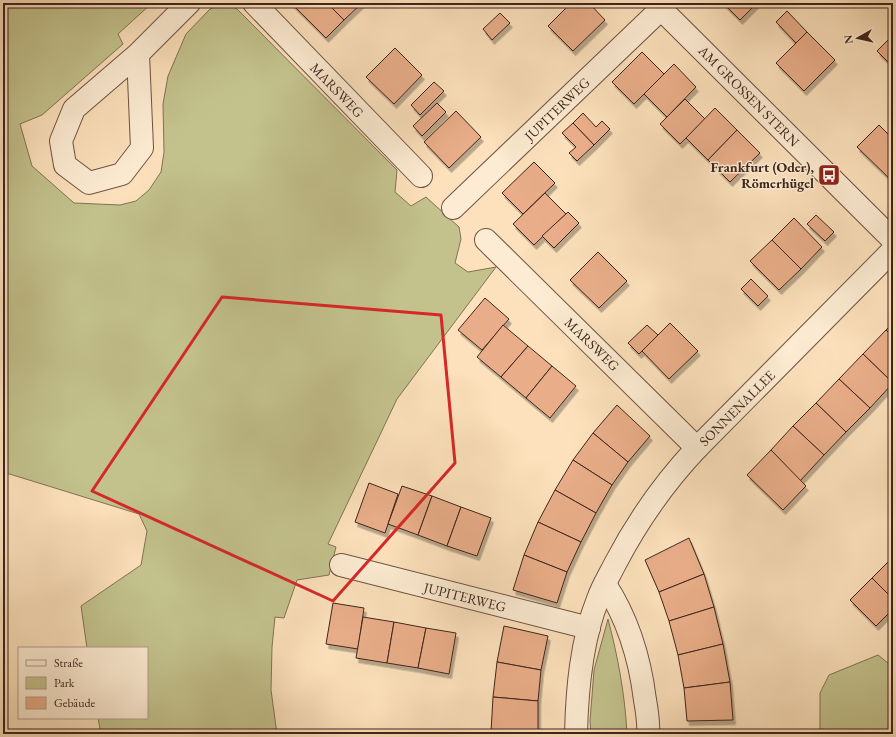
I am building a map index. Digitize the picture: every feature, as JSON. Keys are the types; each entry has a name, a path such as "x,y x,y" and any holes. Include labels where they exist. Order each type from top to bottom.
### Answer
{"street":[{"path":"138,54 142,148 122,174 89,183 65,165 61,141 74,109 138,54 189,3"},
{"name":"MARSWEG","path":"254,3 421,176"},
{"name":"JUPITERWEG","path":"453,208 658,6"},
{"name":"AM GROSSEN STERN","path":"658,6 893,240"},
{"name":"MARSWEG","path":"486,240 697,448"},
{"name":"SONNENALLEE","path":"576,734 578,694 583,660 589,628 598,600 623,549 654,500 674,473 697,448 893,250"},
{"name":"JUPITERWEG","path":"341,565 589,628"},
{"path":"605,584 622,614 632,642 644,689 648,734"}],"highlighted area":[{"path":"222,297 441,315 455,463 333,601 92,491"}],"green space":[{"path":"3,3 152,3 118,34 123,44 42,115 20,124 32,166 74,203 120,205 136,201 149,190 161,172 164,152 163,104 168,76 186,34 210,9 226,3 237,9 397,170 395,192 411,206 426,197 459,227 461,239 455,263 468,272 496,267 397,399 328,544 336,547 329,575 297,580 284,618 275,617 272,647 271,690 277,734 101,734 98,719 148,719 148,647 87,647 81,606 141,565 147,531 139,514 3,472"},
{"path":"608,619 615,648 625,705 627,734 591,734 590,721 594,670"},
{"path":"878,655 893,667 893,734 820,734 820,693 829,675"}],"building":[{"path":"291,3 327,3 344,20 326,38"},
{"path":"327,3 362,3 344,20"},
{"path":"571,3 589,3 605,20 573,51 548,26"},
{"path":"723,3 757,3 740,20"},
{"path":"787,11 807,32 796,43 776,22"},
{"path":"500,13 510,23 492,40 483,29"},
{"path":"807,32 835,60 804,91 776,63"},
{"path":"893,35 893,67 877,51"},
{"path":"395,48 422,75 394,104 366,77"},
{"path":"642,52 664,74 634,104 612,82"},
{"path":"674,64 696,87 667,117 644,94"},
{"path":"434,82 444,91 420,115 411,105"},
{"path":"685,99 705,119 680,144 660,124"},
{"path":"437,103 446,112 422,136 413,126"},
{"path":"715,108 737,130 708,160 686,138"},
{"path":"456,111 481,137 449,168 424,142"},
{"path":"583,113 596,127 602,121 610,129 594,145 573,123"},
{"path":"573,123 594,145 577,161 569,153 576,147 562,133"},
{"path":"879,125 893,139 893,178 891,180 857,147"},
{"path":"737,130 760,153 730,182 708,160"},
{"path":"534,162 555,183 523,214 502,193"},
{"path":"545,193 566,214 534,245 513,224"},
{"path":"568,212 579,223 554,248 542,236"},
{"path":"816,215 834,232 825,241 807,224"},
{"path":"794,218 822,247 801,269 772,240"},
{"path":"772,240 801,269 779,290 750,261"},
{"path":"598,252 627,281 599,308 570,280"},
{"path":"751,279 768,296 758,306 741,289"},
{"path":"485,298 509,319 482,350 458,330"},
{"path":"670,323 698,351 669,379 642,351"},
{"path":"893,323 893,337 886,330"},
{"path":"503,325 528,346 501,377 477,357"},
{"path":"647,325 658,335 639,354 628,343"},
{"path":"886,330 893,337 893,383 863,354"},
{"path":"528,346 552,366 526,398 501,377"},
{"path":"863,354 893,383 870,408 839,379"},
{"path":"552,366 576,386 550,418 526,398"},
{"path":"839,379 870,408 846,432 816,403"},
{"path":"816,403 846,432 824,455 793,426"},
{"path":"617,405 650,436 628,462 593,433"},
{"path":"793,426 824,455 800,481 771,450"},
{"path":"593,433 628,462 612,485 573,460"},
{"path":"771,450 806,486 783,510 747,475"},
{"path":"573,460 612,485 596,513 555,490"},
{"path":"369,483 398,494 385,533 355,522"},
{"path":"402,486 432,496 418,535 388,524"},
{"path":"555,490 596,513 581,542 538,522"},
{"path":"432,496 461,507 447,546 418,535"},
{"path":"461,507 491,518 477,556 447,546"},
{"path":"538,522 581,542 567,572 524,555"},
{"path":"689,538 704,574 659,592 645,560"},
{"path":"524,555 567,572 557,603 513,590"},
{"path":"893,557 893,599 872,578"},
{"path":"704,574 714,607 669,621 659,592"},
{"path":"872,578 893,599 893,609 876,626 850,600"},
{"path":"333,603 364,608 358,649 326,644"},
{"path":"714,607 723,644 678,655 669,621"},
{"path":"363,617 394,622 387,663 356,658"},
{"path":"394,622 426,628 418,668 387,663"},
{"path":"504,626 548,636 541,670 497,662"},
{"path":"426,628 456,633 449,674 418,668"},
{"path":"723,644 730,682 684,688 678,655"},
{"path":"497,662 541,670 538,701 493,697"},
{"path":"730,682 733,720 687,721 684,688"},
{"path":"493,697 538,701 538,732 491,732"},
{"path":"491,732 538,732 538,734 491,734"}],"place":[{"name":"Frankfurt (Oder), Römerhügel","path":"829,175"}]}
